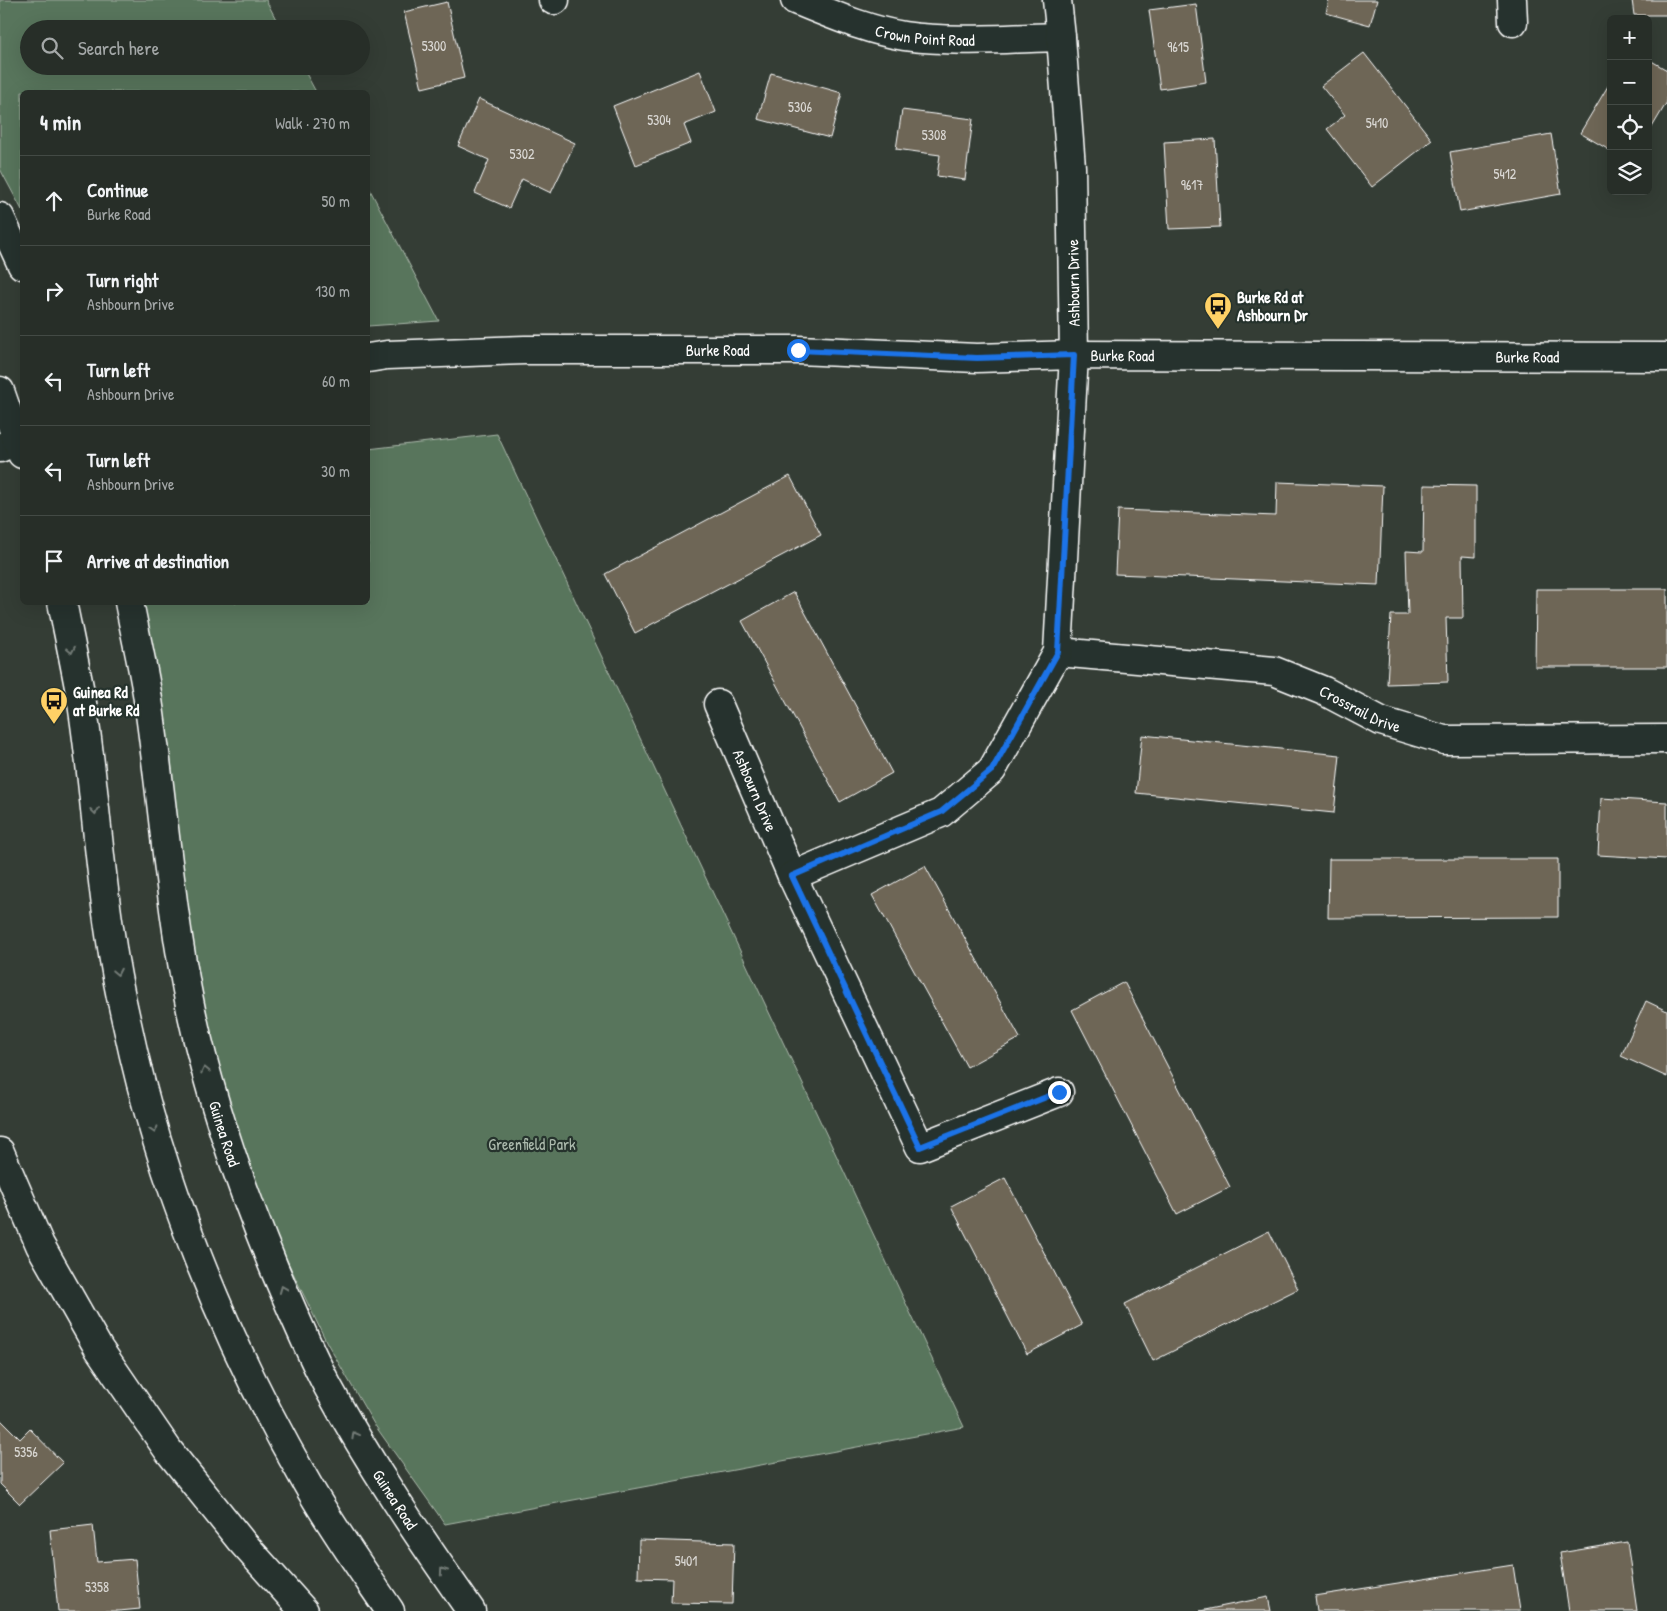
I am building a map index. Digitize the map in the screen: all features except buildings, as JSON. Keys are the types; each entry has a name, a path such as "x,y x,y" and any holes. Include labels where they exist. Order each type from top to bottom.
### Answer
{"main road":[{"name":"Crown Point Road","path":"795,0 860,25 904,36 948,39 1062,37"},
{"name":"Ashbourn Drive","path":"792,876 941,812 985,776 992,770 1058,652 1074,355 1071,167 1062,37 1057,0"},
{"path":"0,217 20,261"},
{"name":"Burke Road","path":"370,358 387,355 525,350 798,350 977,358 1074,355 1667,357"},
{"path":"0,391 16,445"},
{"path":"63,605 82,703 110,934 127,1024 144,1096 170,1182 234,1345 269,1416 306,1482 354,1559 390,1611"},
{"name":"Guinea Road","path":"130,605 147,693 175,924 191,1010 207,1078 233,1160 263,1242 295,1318 327,1385 409,1522 471,1611"},
{"name":"Crossrail Drive","path":"1058,652 1274,671 1324,691 1381,721 1444,740 1667,739"},
{"name":"Ashbourn Drive","path":"718,704 792,876 920,1147 1059,1092"},
{"path":"0,1152 40,1245 99,1349 168,1450 241,1541 304,1611"}],"green space":[{"path":"0,0 266,0 276,20 20,20 20,75 307,75 315,90 20,90 20,206 0,169"},
{"path":"370,190 439,321 370,326"},
{"name":"Greenfield Park","path":"497,434 964,1427 445,1524 374,1424 327,1343 279,1244 240,1142 217,1067 198,991 126,605 370,605 370,449"}],"place":[{"name":"Burke Rd at Ashbourn Dr","path":"1218,330"},
{"name":"Guinea Rd at Burke Rd","path":"54,725"}],"route":[{"path":"798,350 977,358 1074,355 1058,652 992,770 941,812 792,876 920,1147 1059,1092"}]}
